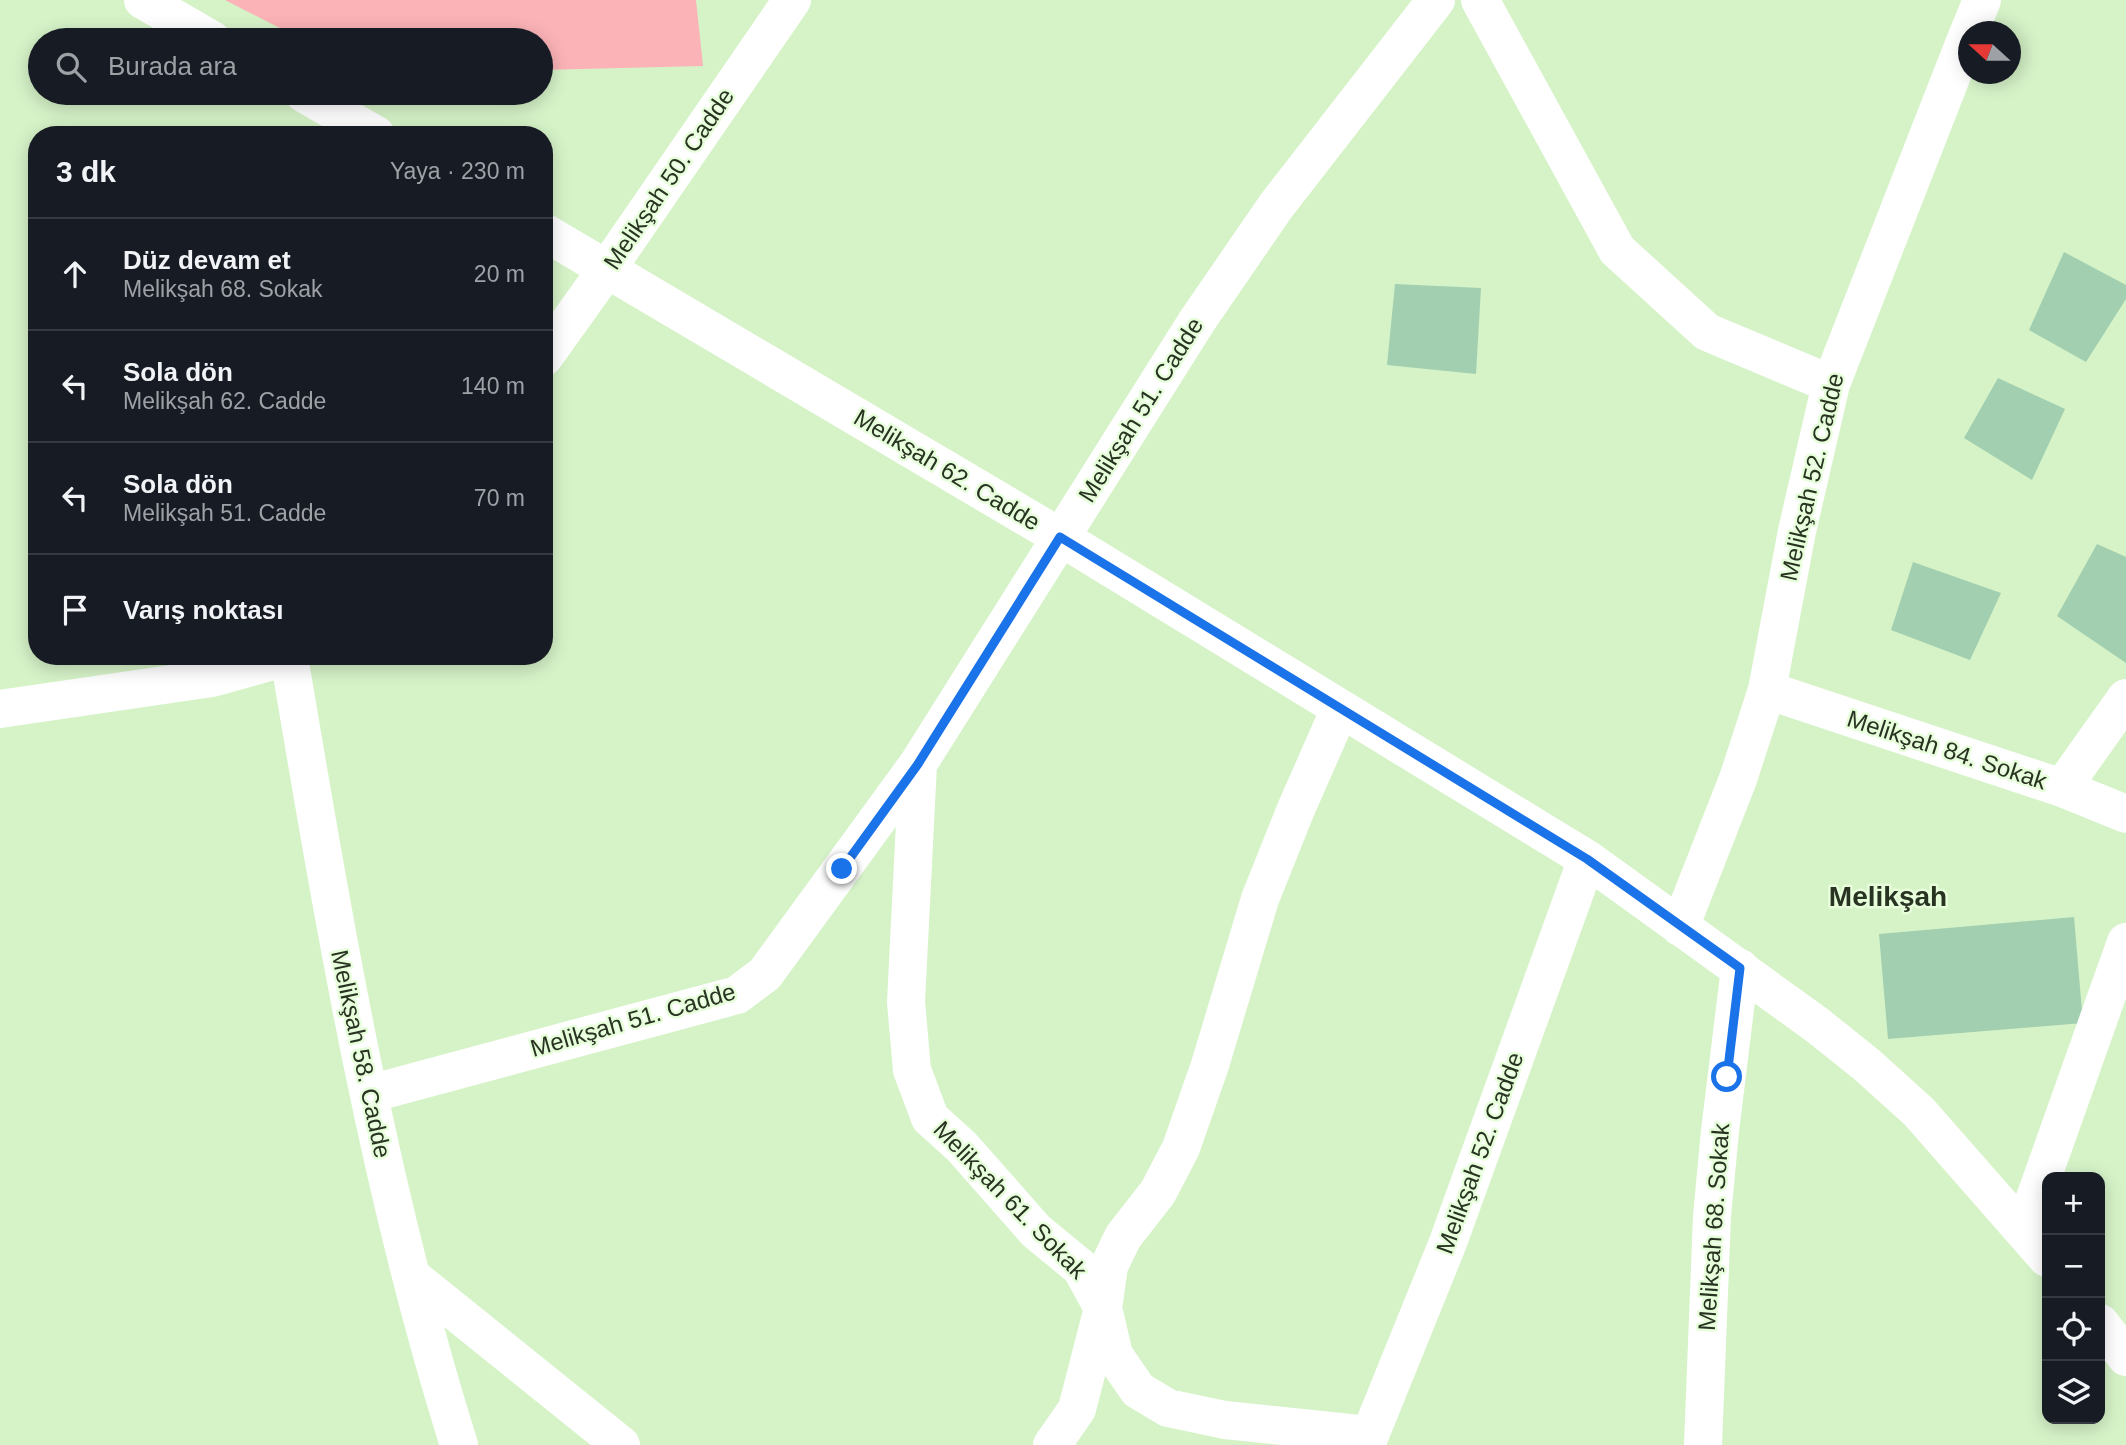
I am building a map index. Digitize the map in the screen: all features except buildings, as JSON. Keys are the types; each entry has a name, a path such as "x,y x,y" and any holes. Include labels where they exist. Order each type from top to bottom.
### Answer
{"street":[{"path":"143,0 192,21"},
{"name":"Melikşah 50. Cadde","path":"553,344 792,0"},
{"name":"Melikşah 51. Cadde","path":"369,1094 737,995 765,974 918,764 1197,321 1276,206 1436,0"},
{"path":"1480,0 1617,250 1707,332 1831,384"},
{"name":"Melikşah 52. Cadde","path":"1974,21 1982,0"},
{"name":"Melikşah 52. Cadde","path":"1680,927 1738,779 1767,690 1797,531 1831,384 1958,61"},
{"path":"324,105 360,126"},
{"name":"Melikşah 62. Cadde","path":"553,237 1060,537 1587,859 1817,1025 1919,1112 2042,1252"},
{"path":"0,709 212,678 260,665"},
{"name":"Melikşah 58. Cadde","path":"291,665 337,940 390,1195 431,1357 459,1445"},
{"name":"Melikşah 84. Sokak","path":"1767,690 2062,788 2126,814"},
{"path":"2062,788 2126,698"},
{"path":"1052,1445 1077,1409 1103,1308 1109,1266 1123,1237 1158,1192 1181,1148 1210,1065 1260,899 1340,709"},
{"name":"Melikşah 61. Sokak","path":"918,764 906,1002 912,1070 930,1118 961,1147 1036,1231 1082,1268 1103,1308 1114,1355 1138,1390 1168,1408 1225,1420 1367,1440"},
{"name":"Melikşah 52. Cadde","path":"1367,1440 1447,1245 1587,859"},
{"path":"2024,1229 2126,942"},
{"name":"Melikşah 68. Sokak","path":"1703,1445 1712,1216 1740,968"},
{"path":"411,1276 621,1445"},
{"path":"2105,1305 2126,1309"},
{"path":"2105,1330 2126,1357"}],"shaded area":[{"path":"225,0 696,0 703,66 553,70 553,28 280,28"}],"district":[{"name":"Melikşah","path":"1888,896"}],"route":[{"path":"842,869 918,764 1060,537 1501,809 1587,859 1740,968 1727,1077"}]}
